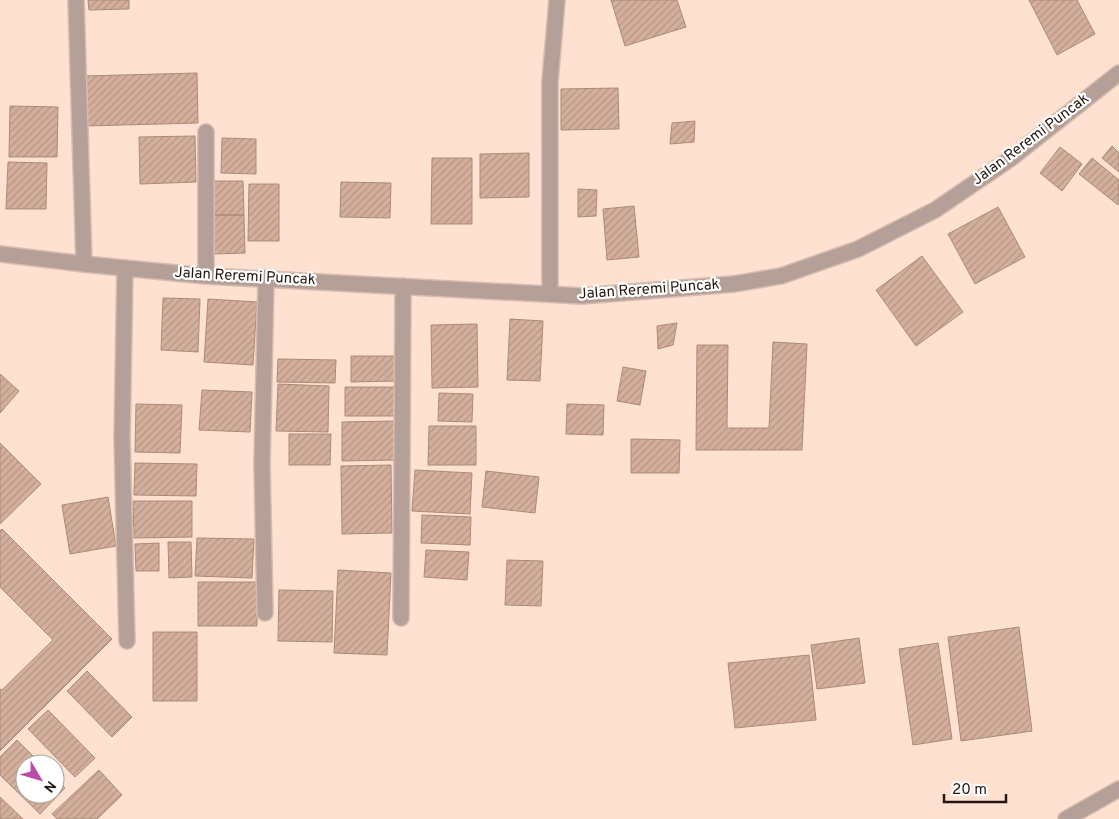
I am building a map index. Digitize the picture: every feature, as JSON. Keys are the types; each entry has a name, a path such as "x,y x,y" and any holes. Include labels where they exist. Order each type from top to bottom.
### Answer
{"street":[{"path":"76,0 84,264"},
{"path":"550,294 550,81 557,0"},
{"name":"Jalan Reremi Puncak","path":"0,254 206,276 582,296 734,284 781,276 858,249 935,210 1010,159 1119,73"},
{"path":"206,132 206,276"},
{"path":"124,268 122,438 127,641"},
{"path":"265,613 262,464 266,278"},
{"path":"401,618 403,286"},
{"path":"1066,819 1119,789"}],"building":[{"path":"88,0 129,0 129,9 89,10"},
{"path":"611,0 677,0 686,27 625,46"},
{"path":"1029,0 1077,0 1095,34 1057,55"},
{"path":"197,73 198,123 85,126 84,76"},
{"path":"618,88 619,129 561,130 561,89"},
{"path":"10,106 58,107 57,157 9,157"},
{"path":"695,121 694,142 670,144 672,123"},
{"path":"195,136 196,182 140,184 139,137"},
{"path":"222,138 256,139 256,174 221,173"},
{"path":"1112,146 1119,153 1119,172 1102,158"},
{"path":"1060,147 1082,164 1062,191 1040,173"},
{"path":"529,153 529,197 480,198 480,154"},
{"path":"432,158 472,158 472,224 431,224"},
{"path":"1092,158 1119,180 1118,205 1079,174"},
{"path":"8,162 47,163 46,209 6,209"},
{"path":"212,181 243,181 244,215 213,215"},
{"path":"341,182 391,183 390,218 340,217"},
{"path":"249,184 279,184 279,241 248,241"},
{"path":"578,189 597,190 596,216 578,217"},
{"path":"634,206 639,257 607,260 603,209"},
{"path":"998,207 1025,257 975,284 948,234"},
{"path":"213,215 244,215 245,253 214,254"},
{"path":"922,256 963,312 916,346 876,290"},
{"path":"163,298 200,299 198,352 161,350"},
{"path":"208,299 257,302 253,365 204,362"},
{"path":"510,319 543,321 540,381 507,380"},
{"path":"677,323 673,345 658,349 657,326"},
{"path":"477,324 478,387 432,388 431,325"},
{"path":"773,342 807,344 802,450 696,450 697,345 728,345 727,428 769,428"},
{"path":"351,356 398,356 398,381 351,382"},
{"path":"278,359 336,360 335,383 277,382"},
{"path":"623,367 646,371 640,405 617,401"},
{"path":"0,374 19,391 0,413"},
{"path":"278,384 329,386 328,432 276,431"},
{"path":"345,387 397,387 397,416 345,416"},
{"path":"202,390 252,392 250,432 199,430"},
{"path":"439,393 473,394 472,422 438,421"},
{"path":"136,404 182,405 180,453 135,452"},
{"path":"567,404 604,405 603,435 566,434"},
{"path":"396,421 396,460 342,461 342,422"},
{"path":"429,426 476,426 476,465 428,465"},
{"path":"289,434 331,434 330,465 289,465"},
{"path":"631,439 680,440 679,473 631,473"},
{"path":"0,443 41,484 0,524"},
{"path":"135,463 197,464 196,496 134,495"},
{"path":"391,465 392,533 342,534 341,466"},
{"path":"415,470 472,473 470,514 412,511"},
{"path":"486,471 539,477 535,513 482,507"},
{"path":"108,497 116,546 70,554 62,505"},
{"path":"133,501 192,501 192,537 134,538"},
{"path":"422,515 471,517 470,545 421,543"},
{"path":"2,529 112,639 0,751 0,689 2,690 53,640 0,587 0,531"},
{"path":"197,538 254,539 252,578 195,576"},
{"path":"168,542 191,542 192,577 169,578"},
{"path":"159,543 159,571 136,571 135,544"},
{"path":"426,550 469,552 467,580 424,577"},
{"path":"507,560 543,561 541,606 505,605"},
{"path":"338,570 391,573 387,655 334,653"},
{"path":"198,582 257,582 257,626 198,626"},
{"path":"279,590 333,591 332,642 278,641"},
{"path":"1019,627 1032,731 961,741 948,637"},
{"path":"153,632 197,632 197,701 153,701"},
{"path":"859,638 865,683 817,689 811,645"},
{"path":"938,643 952,739 913,745 899,649"},
{"path":"809,655 816,720 735,728 728,663"},
{"path":"87,671 132,717 112,737 67,691"},
{"path":"48,710 95,758 75,777 65,767 65,754 52,754 28,729"},
{"path":"17,740 31,754 15,754 15,790 0,775 0,757"},
{"path":"99,770 122,795 97,819 57,819 52,814 65,804 65,802"},
{"path":"0,797 23,819 0,819"},
{"path":"30,804 50,804 40,814"}]}
